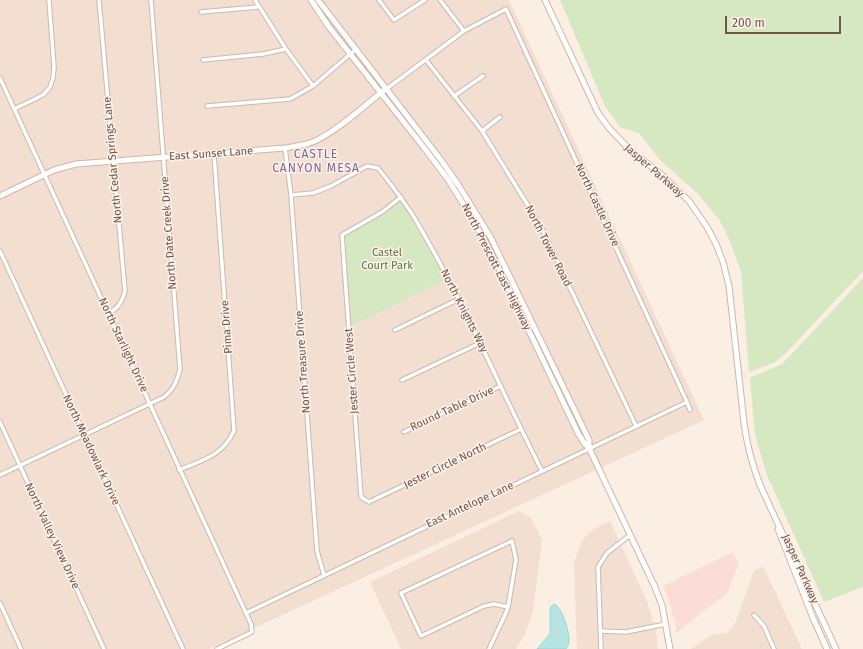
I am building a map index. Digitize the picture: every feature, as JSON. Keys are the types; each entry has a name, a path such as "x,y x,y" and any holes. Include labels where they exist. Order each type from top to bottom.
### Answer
{"street":[{"path":"14,109 44,94 50,86 53,78 54,67 49,0"},
{"name":"North Cedar Springs Lane","path":"99,0 125,291 122,301 116,309 108,314"},
{"name":"North Date Creek Drive","path":"0,475 164,397 171,391 176,382 180,369 151,0"},
{"path":"255,0 258,7 286,49 313,86"},
{"name":"North Prescott East Highway","path":"311,0 329,27 353,52"},
{"name":"North Prescott East Highway","path":"318,0 353,52 384,91 491,238 589,440 589,448"},
{"path":"379,0 394,20 425,0"},
{"path":"440,0 464,31"},
{"name":"Jasper Parkway","path":"545,0 598,113 609,128 630,150 662,175 689,201 707,227 716,244 723,262 729,286 747,445 752,462 812,618 827,649"},
{"path":"201,12 258,7"},
{"name":"East Sunset Lane","path":"0,196 44,174 59,168 76,164 285,148 302,145 316,140 330,133 464,31 506,9"},
{"name":"North Castle Drive","path":"506,9 687,402"},
{"path":"203,60 264,54 286,49"},
{"path":"207,106 290,99 313,86 353,52"},
{"name":"North Tower Road","path":"426,60 482,131 540,225 636,426"},
{"path":"454,96 483,76"},
{"name":"North Starlight Drive","path":"0,78 251,624 252,632 217,649"},
{"path":"482,131 500,118"},
{"name":"North Treasure Drive","path":"285,148 291,195 318,552 324,575"},
{"name":"Pima Drive","path":"179,470 219,452 226,446 234,431 214,154"},
{"name":"North Knights Way","path":"291,195 313,193 331,186 367,166 378,168 401,197 418,224 459,299 542,471"},
{"name":"Jester Circle West","path":"369,502 361,497 342,235 382,212 401,197"},
{"name":"North Prescott East Highway","path":"472,211 578,433 589,448 662,605 670,649"},
{"name":"North Meadowlark Drive","path":"0,251 183,649"},
{"path":"396,330 459,299"},
{"path":"525,322 531,319"},
{"path":"402,380 480,343"},
{"name":"Round Table Drive","path":"404,432 501,386"},
{"path":"687,402 690,410"},
{"name":"East Antelope Lane","path":"246,612 687,402"},
{"name":"North Valley View Drive","path":"0,422 104,649"},
{"name":"Jester Circle North","path":"369,502 521,429"},
{"name":"Jasper Parkway","path":"763,490 836,649"},
{"path":"601,649 598,567 607,553 630,536"},
{"path":"489,649 508,607 516,560 512,541 401,593 421,636 484,606 494,604 508,607"},
{"path":"0,603 21,649"},
{"path":"754,615 764,626 774,649"},
{"path":"601,631 626,632 666,624"}],"shaded area":[{"path":"0,0 509,0 704,420 209,649 0,649"},
{"path":"519,511 531,518 542,539 533,611 526,632 516,649 401,649 370,582"},
{"path":"610,521 647,601 656,631 658,649 577,649 574,562 582,540 594,529"},
{"path":"733,552 739,564 727,593 676,633 676,625 663,586"},
{"path":"763,566 802,649 691,649 712,635 727,633 735,623 754,571"}],"green space":[{"path":"560,0 863,0 863,271 785,354 775,362 749,372 741,272 730,241 720,221 698,194 660,160 640,134 620,127 605,106"},
{"name":"Castel Court Park","path":"401,197 448,279 349,327 342,235"},
{"path":"863,278 863,587 824,602 767,475 755,435 750,378 782,364"}],"water":[{"path":"554,604 560,609 566,625 569,635 568,646 566,649 537,649 550,634 550,608"}],"district":[{"name":"CASTLE CANYON MESA","path":"316,162"}]}
